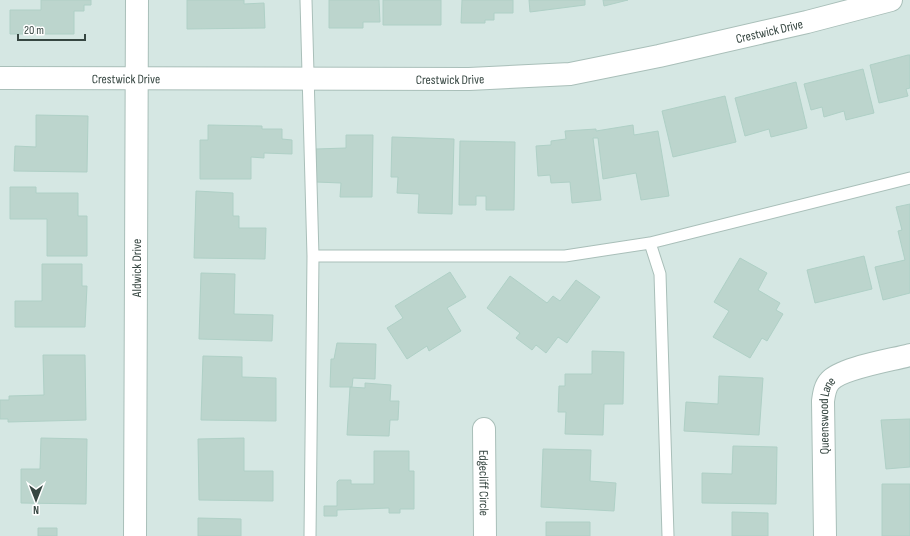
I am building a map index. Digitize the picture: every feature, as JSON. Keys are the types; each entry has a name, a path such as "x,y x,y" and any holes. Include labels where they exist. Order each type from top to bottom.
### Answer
{"street":[{"name":"Aldwick Drive","path":"135,536 137,0"},
{"name":"Crestwick Drive","path":"0,78 469,79 570,74 667,54 807,22 891,0"},
{"name":"Queenswood Lane","path":"825,536 824,390 830,381 840,373 910,355"},
{"name":"Edgecliff Circle","path":"484,430 485,536"}],"lane":[{"path":"306,0 313,256 310,536"},
{"path":"313,256 564,256 650,243 910,178"},
{"path":"650,243 660,274 668,536"}],"shaded area":[{"path":"0,0 910,0 910,536 0,536"}],"building":[{"path":"41,0 91,0 91,5 84,5 84,11 74,11 74,34 10,34 10,10 41,10"},
{"path":"187,0 244,0 244,4 264,3 265,28 187,29"},
{"path":"329,0 379,0 380,22 363,22 363,28 329,28"},
{"path":"383,0 441,0 441,25 383,25"},
{"path":"462,0 513,0 513,13 494,13 494,20 485,20 485,23 461,23"},
{"path":"529,0 585,0 585,5 530,12"},
{"path":"603,0 628,0 604,6"},
{"path":"910,55 910,88 906,89 908,96 879,103 870,65"},
{"path":"863,69 874,113 846,120 844,111 824,117 822,107 811,110 804,84"},
{"path":"796,82 807,128 771,137 769,129 745,136 735,98"},
{"path":"725,96 736,142 673,157 662,111"},
{"path":"36,115 88,116 87,172 14,171 15,146 36,147"},
{"path":"208,125 262,126 262,129 282,129 282,139 292,140 292,154 264,153 264,158 251,157 251,179 200,179 200,140 208,140"},
{"path":"633,125 634,135 658,131 669,196 641,200 636,173 603,179 598,138 593,138 601,200 572,203 570,182 551,183 550,175 538,176 536,146 551,145 551,141 566,139 565,131 596,129 596,131"},
{"path":"346,135 373,135 372,197 340,197 341,183 316,182 316,149 346,148"},
{"path":"392,137 454,139 452,214 418,213 419,194 397,193 398,177 391,177"},
{"path":"460,141 515,142 514,210 486,210 486,196 476,196 476,205 459,205"},
{"path":"10,187 36,187 36,193 78,193 78,216 87,216 87,256 47,256 47,219 10,219"},
{"path":"196,191 233,193 233,216 239,216 239,228 266,228 265,259 194,258"},
{"path":"910,204 910,293 883,300 875,267 905,260 898,231 902,230 896,207"},
{"path":"864,256 872,289 815,303 807,270"},
{"path":"740,258 767,273 758,290 780,303 776,310 783,314 767,341 762,338 750,358 713,337 729,311 714,302"},
{"path":"42,264 82,264 82,286 87,286 85,327 15,327 15,301 42,301"},
{"path":"450,272 466,297 447,308 461,331 429,351 427,346 407,359 387,328 403,318 395,306"},
{"path":"201,273 235,274 234,314 273,315 272,341 199,339"},
{"path":"510,276 547,303 553,296 560,301 576,280 600,297 567,343 558,337 546,353 536,345 532,350 516,338 520,333 487,308"},
{"path":"337,343 376,344 375,379 353,378 352,387 330,387 331,359 334,359"},
{"path":"592,351 624,352 623,404 604,404 603,435 565,434 566,412 558,412 559,386 565,386 565,374 592,374"},
{"path":"43,355 85,355 86,420 8,422 8,419 0,419 0,400 9,400 9,396 44,395"},
{"path":"203,356 242,357 242,377 276,378 276,421 201,420"},
{"path":"719,376 763,378 759,435 684,431 686,402 718,404"},
{"path":"365,383 391,385 390,401 399,401 398,420 390,420 389,436 347,435 350,387 365,388"},
{"path":"910,419 910,467 886,469 881,420"},
{"path":"41,438 87,439 86,504 21,503 21,469 40,469"},
{"path":"244,438 244,471 273,471 273,501 199,500 198,439"},
{"path":"733,446 777,447 776,504 702,503 702,473 732,474"},
{"path":"543,449 591,450 590,481 616,483 614,511 541,507"},
{"path":"374,451 409,451 409,471 414,471 414,509 400,509 400,513 389,513 389,508 337,510 337,516 324,516 324,506 337,506 337,482 339,480 351,480 351,484 374,484"},
{"path":"882,484 910,484 910,536 882,536"},
{"path":"732,512 768,513 768,536 732,536"},
{"path":"198,518 241,519 241,536 198,536"},
{"path":"546,522 590,522 590,536 546,536"},
{"path":"38,528 57,528 57,536 38,536"}]}
